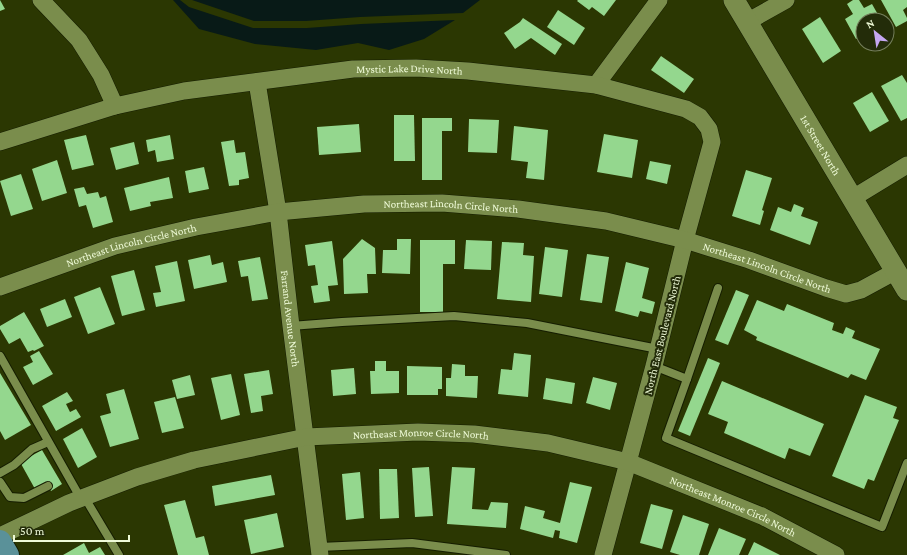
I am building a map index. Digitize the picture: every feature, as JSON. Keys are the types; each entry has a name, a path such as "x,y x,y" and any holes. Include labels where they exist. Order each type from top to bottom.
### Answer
{"main road":[{"path":"0,541 8,555"}],"street":[{"path":"41,0 79,40 101,75 115,106"},
{"path":"596,85 659,0"},
{"name":"1st Street North","path":"734,0 907,290"},
{"path":"747,22 786,0"},
{"name":"Mystic Lake Drive North","path":"0,142 115,106 184,91 353,69 416,68 468,71 596,85 686,109 700,117"},
{"name":"Farrand Avenue North","path":"257,82 278,212 320,551"},
{"name":"North East Boulevard North","path":"603,555 712,142 709,128 700,117"},
{"path":"853,198 907,164"},
{"name":"Northeast Lincoln Circle North","path":"0,287 115,246 196,227 278,212 364,204 442,203 518,209 606,221 685,240 749,260 846,294 861,290 896,271"},
{"name":"Northeast Monroe Circle North","path":"0,536 83,498 137,477 194,460 306,437 418,432 474,434 548,443 628,462 762,516 836,555"}],"lane":[{"path":"718,288 666,438 882,527 907,463"},
{"path":"291,326 454,316 526,323 658,348"},
{"path":"0,356 68,476 119,555"},
{"path":"654,366 687,378"},
{"path":"0,473 14,465 32,449 48,442"},
{"path":"59,480 68,476"},
{"path":"0,482 10,497 17,498 24,498 48,486"},
{"path":"320,551 367,544 412,543 506,555"}],"shaded area":[{"path":"173,0 180,0 189,7 253,28 307,28 455,20 424,39 389,50 358,43 316,50 255,44 199,29"},
{"path":"192,0 480,0 463,13 360,17 306,21 254,21"}],"building":[{"path":"0,0 5,9 0,11"},
{"path":"616,0 604,16 592,7 589,10 577,1"},
{"path":"853,0 859,0 864,8 872,4 876,12 855,12 855,37 845,19 853,14 847,4"},
{"path":"881,0 907,0 907,7 903,10 907,21 896,27 895,12 888,12"},
{"path":"558,10 585,28 574,45 547,27"},
{"path":"820,17 841,51 823,63 802,29"},
{"path":"523,18 562,44 555,55 531,38 515,49 504,33 520,22"},
{"path":"661,56 694,79 684,93 651,70"},
{"path":"902,75 907,83 907,118 901,121 881,86"},
{"path":"872,92 889,121 870,132 853,103"},
{"path":"394,115 414,115 415,161 394,161"},
{"path":"422,118 452,118 452,131 442,131 442,180 422,180"},
{"path":"469,119 499,120 497,153 468,152"},
{"path":"359,124 361,152 319,155 317,127"},
{"path":"514,126 548,130 544,180 526,178 528,162 511,160"},
{"path":"604,134 638,140 632,178 597,172"},
{"path":"86,135 94,165 72,170 64,140"},
{"path":"170,135 174,159 157,162 155,150 148,152 146,140"},
{"path":"234,140 236,153 245,152 249,178 239,180 239,185 229,186 221,142"},
{"path":"134,142 139,164 116,170 110,148"},
{"path":"57,160 67,193 42,201 32,169"},
{"path":"650,161 671,165 667,184 646,179"},
{"path":"204,167 209,189 189,193 185,171"},
{"path":"746,170 772,178 762,210 764,211 760,225 732,216"},
{"path":"21,174 33,209 11,216 0,181"},
{"path":"169,177 173,198 150,202 151,206 130,211 124,188"},
{"path":"84,187 87,194 98,192 100,198 106,196 113,222 93,228 86,205 79,207 74,189"},
{"path":"794,204 804,208 801,216 818,222 810,245 770,230 778,207 791,212"},
{"path":"362,239 375,248 376,274 367,274 368,293 344,294 343,259"},
{"path":"397,239 411,239 410,274 382,273 383,250 397,250"},
{"path":"420,240 455,240 455,264 443,264 443,312 420,312"},
{"path":"466,240 492,241 491,270 464,269"},
{"path":"332,241 338,285 328,286 330,301 314,303 311,286 318,285 315,265 308,266 305,245"},
{"path":"502,242 524,243 523,255 534,256 531,302 497,299"},
{"path":"545,247 568,250 562,297 539,294"},
{"path":"587,254 609,257 602,303 580,300"},
{"path":"210,255 212,265 223,262 227,282 194,289 188,260"},
{"path":"260,257 268,299 252,301 248,276 241,277 238,261"},
{"path":"177,261 185,301 156,307 153,293 161,292 155,266"},
{"path":"626,262 649,268 642,298 655,302 652,314 640,311 638,317 615,311"},
{"path":"134,270 145,310 122,316 111,276"},
{"path":"100,287 115,324 88,334 74,297"},
{"path":"736,290 749,295 728,345 715,340"},
{"path":"65,299 72,317 47,327 40,309"},
{"path":"757,300 784,311 787,304 834,323 832,330 843,334 846,327 855,331 852,338 880,349 866,380 851,374 848,378 756,340 757,337 744,330"},
{"path":"24,312 44,346 34,351 28,352 20,338 9,344 0,329 0,326"},
{"path":"39,351 53,374 33,385 23,367 33,362 30,356"},
{"path":"514,353 531,355 528,397 498,394 501,369 512,370"},
{"path":"708,358 720,363 690,436 678,431"},
{"path":"375,361 386,361 386,371 399,371 399,393 371,394 370,371 375,371"},
{"path":"452,364 465,365 465,376 478,376 477,398 446,396 446,378 451,378"},
{"path":"407,366 442,367 442,389 438,389 438,395 407,395"},
{"path":"354,368 356,394 333,396 331,370"},
{"path":"269,370 273,394 261,396 263,411 251,413 244,374"},
{"path":"0,373 31,425 5,440 0,431"},
{"path":"231,374 240,415 221,420 211,378"},
{"path":"190,375 195,395 177,399 172,380"},
{"path":"593,377 617,383 610,410 586,403"},
{"path":"546,378 575,383 572,404 543,399"},
{"path":"722,381 824,424 810,456 789,448 785,459 724,433 728,422 708,414"},
{"path":"124,389 139,439 110,447 100,416 111,413 106,394"},
{"path":"67,392 73,401 66,404 70,412 76,409 81,417 56,431 42,406"},
{"path":"865,395 897,407 893,418 899,420 874,481 868,479 864,489 832,476"},
{"path":"175,397 184,428 162,433 154,402"},
{"path":"82,428 97,457 78,468 63,439"},
{"path":"42,450 62,484 51,491 46,483 35,489 20,462"},
{"path":"429,467 433,516 415,517 412,468"},
{"path":"452,467 475,468 472,509 488,510 491,502 508,503 506,528 447,524"},
{"path":"379,469 397,469 399,518 380,519"},
{"path":"360,472 364,518 346,520 342,474"},
{"path":"271,475 275,495 215,506 212,486"},
{"path":"570,482 592,487 577,543 559,538 560,531 555,530 553,538 520,529 525,506 545,511 543,518 560,523"},
{"path":"185,500 196,538 204,536 209,555 178,555 164,505"},
{"path":"651,504 673,510 662,549 640,543"},
{"path":"277,513 284,547 251,554 244,520"},
{"path":"683,515 709,524 699,555 680,555 670,552"},
{"path":"719,528 746,539 739,555 708,555"},
{"path":"754,542 780,555 748,555"},
{"path":"84,543 89,553 100,547 105,555 63,555"}]}
